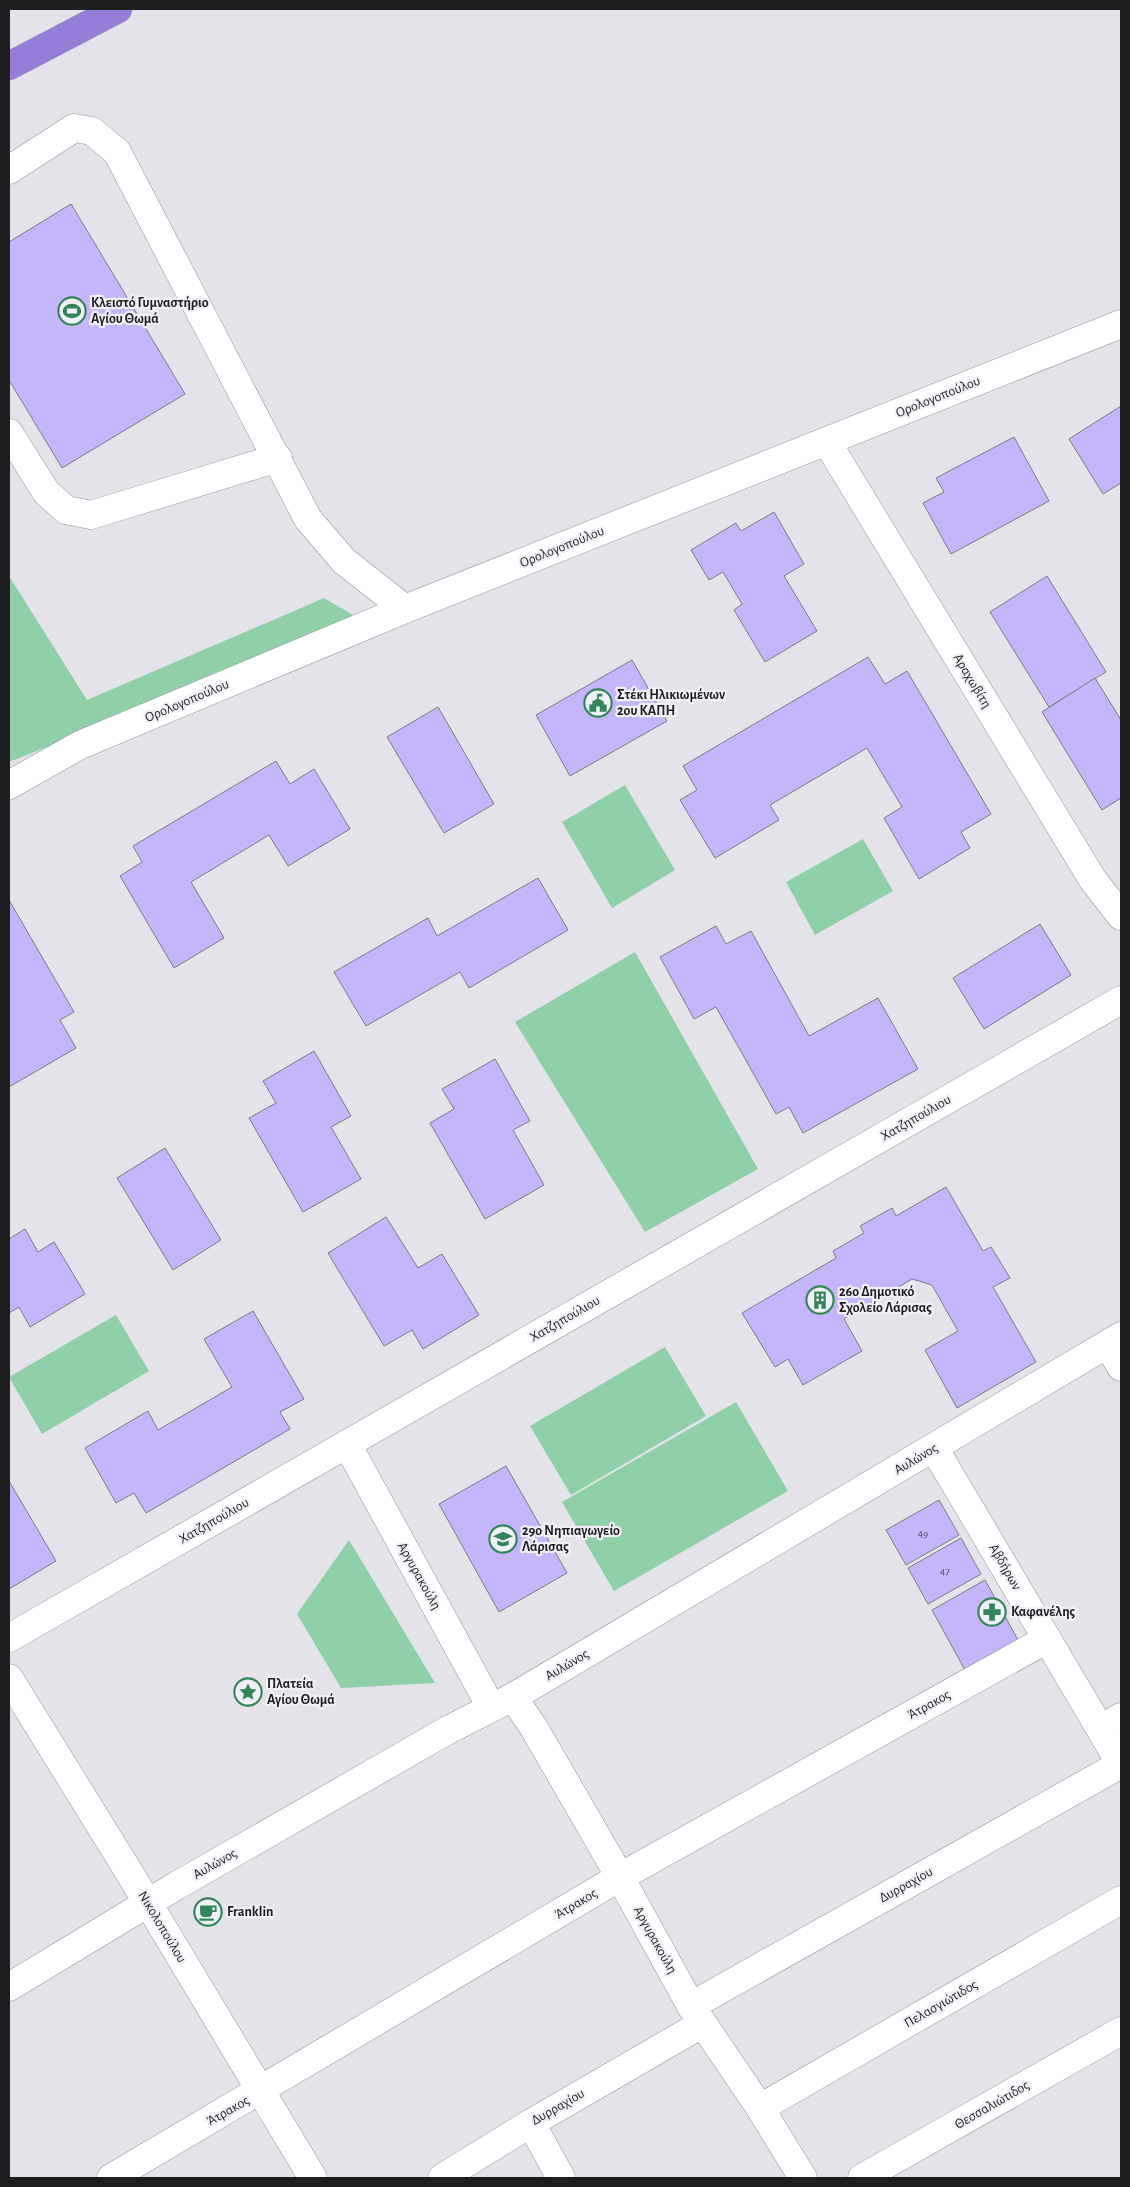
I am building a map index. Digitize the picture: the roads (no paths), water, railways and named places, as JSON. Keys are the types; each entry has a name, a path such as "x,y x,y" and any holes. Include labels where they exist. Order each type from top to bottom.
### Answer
{"highway":[{"path":"9,66 118,9"}],"street":[{"path":"9,170 74,128 92,131 117,152 278,458 308,519 344,561 405,609"},
{"name":"Ορολογοπούλου","path":"9,785 80,745 405,609 1121,324"},
{"path":"9,433 46,492 66,510 91,515 278,458"},
{"name":"Αραχωβίτη","path":"827,442 1092,880 1121,916"},
{"name":"Χατζηπούλιου","path":"9,1638 1121,1000"},
{"name":"Αυλώνος","path":"9,1987 148,1903 502,1702 934,1448 1117,1349"},
{"name":"Αργυρακούλη","path":"347,1444 502,1702 544,1746 697,2015 760,2108 803,2178"},
{"name":"Αβδήρων","path":"934,1448 1047,1639 1111,1723 1121,1764"},
{"name":"Άτρακος","path":"111,2178 261,2092 620,1877 1047,1639"},
{"name":"Νικολοπούλου","path":"9,1678 148,1903 313,2178"},
{"name":"Δυρραχίου","path":"442,2178 531,2123 697,2015 1121,1764"},
{"name":"Πελασγιώτιδος","path":"760,2108 1121,1900"},
{"name":"Θεσσαλιώτιδος","path":"862,2178 1121,2031"},
{"path":"531,2123 562,2178"}],"place":[{"name":"Κλειστό Γυμναστήριο Αγίου Θωμά","path":"72,311"},
{"name":"Στέκι Ηλικιωμένων 2ου ΚΑΠΗ","path":"598,703"},
{"name":"26ο Δημοτικό Σχολείο Λάρισας","path":"820,1300"},
{"name":"29ο Νηπιαγωγείο Λάρισας","path":"503,1539"},
{"name":"Καφανέλης","path":"992,1612"},
{"name":"Πλατεία Αγίου Θωμά","path":"248,1692"},
{"name":"Franklin","path":"208,1912"}]}
